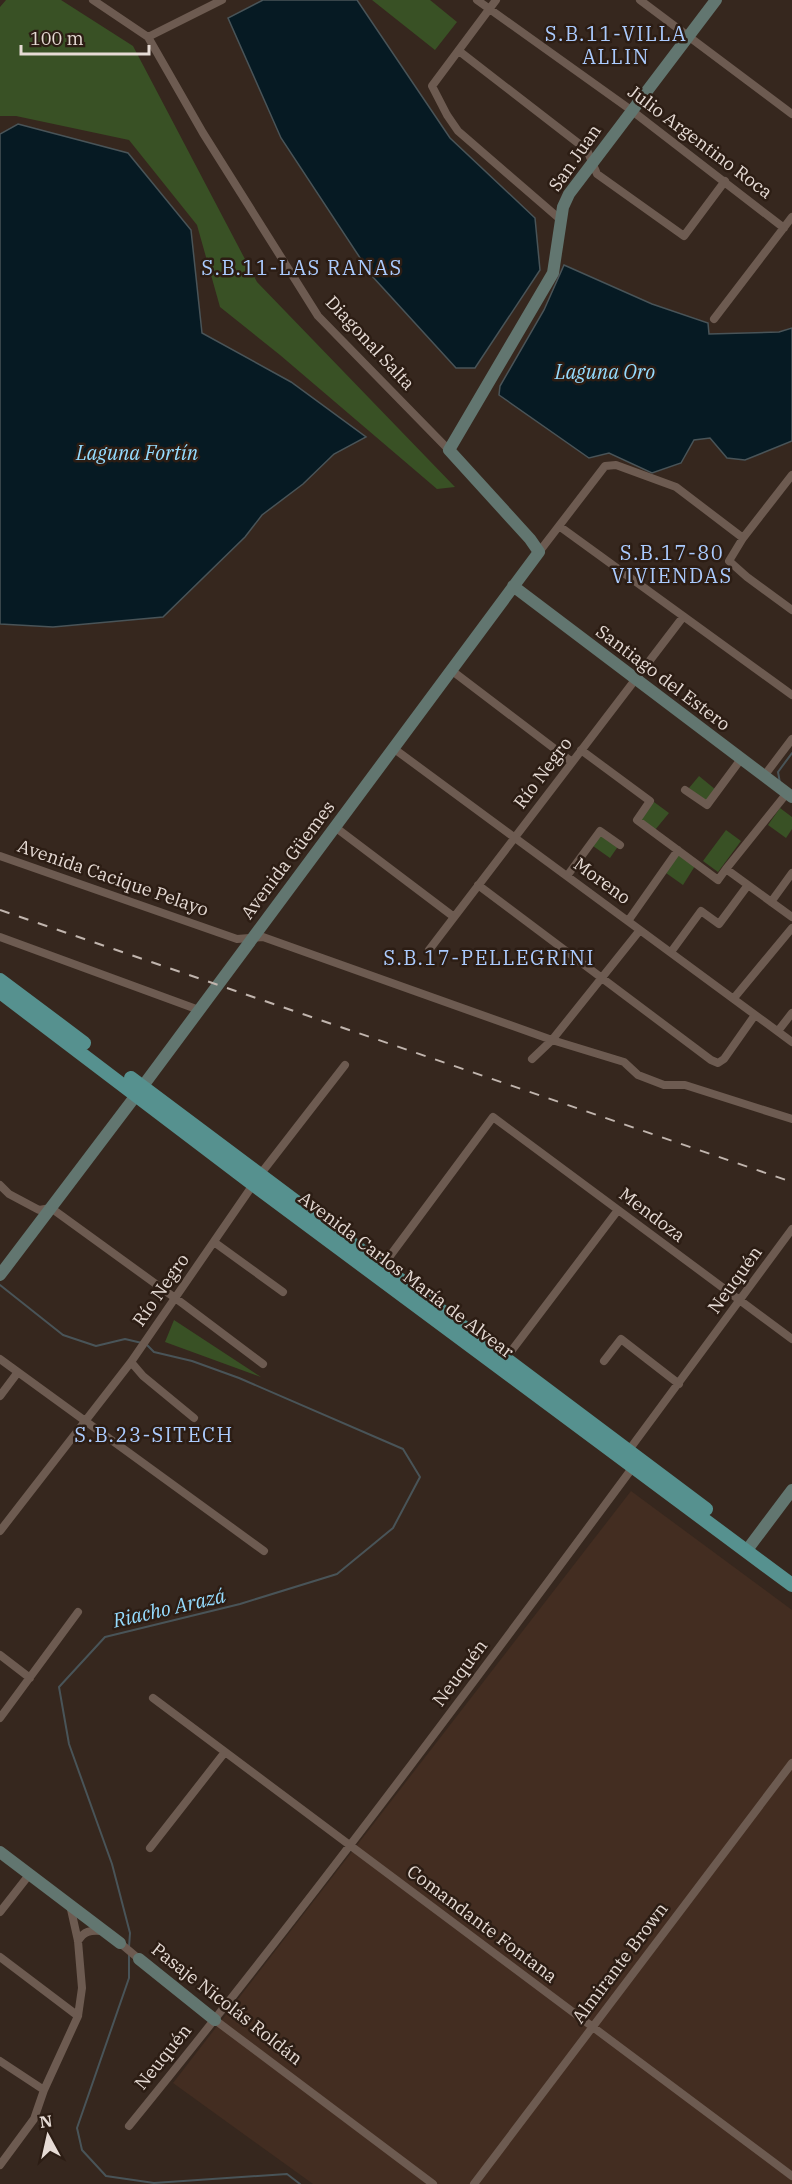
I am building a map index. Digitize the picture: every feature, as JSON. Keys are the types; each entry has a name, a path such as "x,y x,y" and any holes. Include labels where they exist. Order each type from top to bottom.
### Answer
{"main road":[{"name":"Avenida Carlos María de Alvear","path":"0,980 257,1180 502,1363 633,1467 792,1573"},
{"name":"Avenida Carlos María de Alvear","path":"0,992 140,1090"},
{"name":"Avenida Carlos María de Alvear","path":"502,1363 629,1450 750,1546 792,1585"}],"street":[{"name":"Diagonal Salta","path":"93,0 148,37 203,133 318,316 449,450 530,539 539,552"},
{"path":"148,37 222,0"},
{"name":"Julio Argentino Roca","path":"477,0 631,110 784,228"},
{"path":"496,0 432,86 458,131 561,220"},
{"path":"640,0 792,114"},
{"name":"San Juan","path":"449,450 553,273 563,207 569,194 716,0"},
{"path":"459,51 587,150 597,174 684,236 725,181"},
{"path":"714,319 792,217"},
{"name":"Avenida Güemes","path":"0,1275 604,466 616,465 676,487 743,538"},
{"path":"792,475 743,538 729,561 792,610"},
{"path":"559,526 792,695"},
{"name":"Santiago del Estero","path":"513,586 790,795"},
{"name":"Río Negro","path":"429,950 682,617"},
{"path":"451,670 572,762"},
{"path":"764,776 792,739"},
{"name":"Moreno","path":"393,748 792,1042"},
{"path":"581,750 650,801 637,820 718,880 790,795"},
{"path":"685,790 707,805 741,759"},
{"path":"335,827 454,917"},
{"path":"567,876 600,831 620,845"},
{"path":"628,921 678,850"},
{"name":"Avenida Cacique Pelayo","path":"0,856 237,939 263,937 552,1040 624,1062 638,1075 664,1085 685,1085 792,1119"},
{"path":"726,869 792,917"},
{"path":"771,902 792,873"},
{"path":"478,885 711,1060 718,1063 724,1059 755,1015"},
{"path":"670,952 701,911 719,924 748,885"},
{"path":"734,998 792,928"},
{"path":"532,1059 552,1040 640,930"},
{"path":"0,937 199,1010"},
{"path":"778,1031 792,1012"},
{"name":"Río Negro","path":"0,1531 131,1362 257,1180 345,1065"},
{"name":"Mendoza","path":"378,1271 494,1117 792,1339"},
{"path":"0,1185 9,1194 39,1210 51,1208 175,1297 263,1364"},
{"path":"502,1363 618,1210"},
{"name":"Neuquén","path":"629,1450 792,1229"},
{"path":"214,1242 283,1292"},
{"path":"604,1361 621,1339 679,1384"},
{"path":"0,1359 264,1551"},
{"path":"131,1362 143,1376 194,1418"},
{"path":"0,1396 18,1372"},
{"path":"629,1450 633,1467"},
{"name":"Neuquén","path":"129,2126 215,2020 350,1845 497,1652 633,1467"},
{"path":"750,1546 792,1490"},
{"path":"0,1718 78,1612"},
{"path":"0,1655 30,1678"},
{"name":"Comandante Fontana","path":"153,1698 792,2176"},
{"path":"150,1848 225,1752"},
{"name":"Almirante Brown","path":"476,2184 591,2027 792,1763"},
{"name":"Pasaje Nicolás Roldán","path":"0,1852 69,1903 215,2020 433,2184"},
{"path":"0,1912 29,1875"},
{"path":"0,2165 34,2119 44,2090 78,2016 82,1988 78,1941 69,1903"},
{"path":"78,1941 83,1933 91,1930 102,1931"},
{"path":"0,1957 78,2016"},
{"path":"0,2061 44,2090"}],"shaded area":[{"path":"631,1491 792,1610 792,2184 313,2184 173,2083"}],"green space":[{"path":"6,0 61,0 133,46 257,282 455,487 437,489 220,307 197,225 129,140 16,116 0,116 0,7"},
{"path":"372,0 430,0 457,22 435,50"},
{"path":"699,776 716,790 706,802 689,788"},
{"path":"654,802 669,813 655,830 640,819"},
{"path":"780,808 792,817 792,829 786,838 768,825"},
{"path":"726,830 741,841 718,872 703,861"},
{"path":"602,833 619,845 610,858 593,846"},
{"path":"678,855 695,866 683,885 666,873"},
{"path":"174,1320 261,1377 165,1342"}],"water":[{"path":"263,0 357,0 450,138 535,218 540,270 475,368 456,368 372,276 281,138 228,18"},
{"name":"Laguna Fortín","path":"18,124 128,153 191,230 202,333 291,382 366,437 334,454 303,484 262,515 245,537 163,617 53,627 0,624 0,134"},
{"name":"Laguna Oro","path":"564,265 652,304 708,323 709,334 779,332 792,328 792,441 745,460 727,458 710,438 694,440 681,463 652,473 609,453 589,458 499,395 500,386 544,310"}],"waterway":[{"path":"780,783 778,772 792,753"},
{"name":"Riacho Arazá","path":"0,1285 63,1335 96,1346 125,1339 142,1343"},
{"name":"Riacho Arazá","path":"129,1947 130,1933 112,1864 69,1744 59,1687 105,1637 240,1604 337,1574 393,1528 420,1477 403,1449 239,1378 192,1361 154,1352 147,1345"},
{"name":"Riacho Arazá","path":"129,1953 129,1978 77,2128 82,2150 106,2176 154,2183 287,2174 300,2184"}],"railway":[{"path":"0,910 792,1182"}],"district":[{"name":"S.B.11-VILLA ALLIN","path":"616,46"},
{"name":"S.B.11-LAS RANAS","path":"302,268"},
{"name":"S.B.17-80 VIVIENDAS","path":"672,564"},
{"name":"S.B.17-PELLEGRINI","path":"489,958"},
{"name":"S.B.23-SITECH","path":"154,1435"}]}
